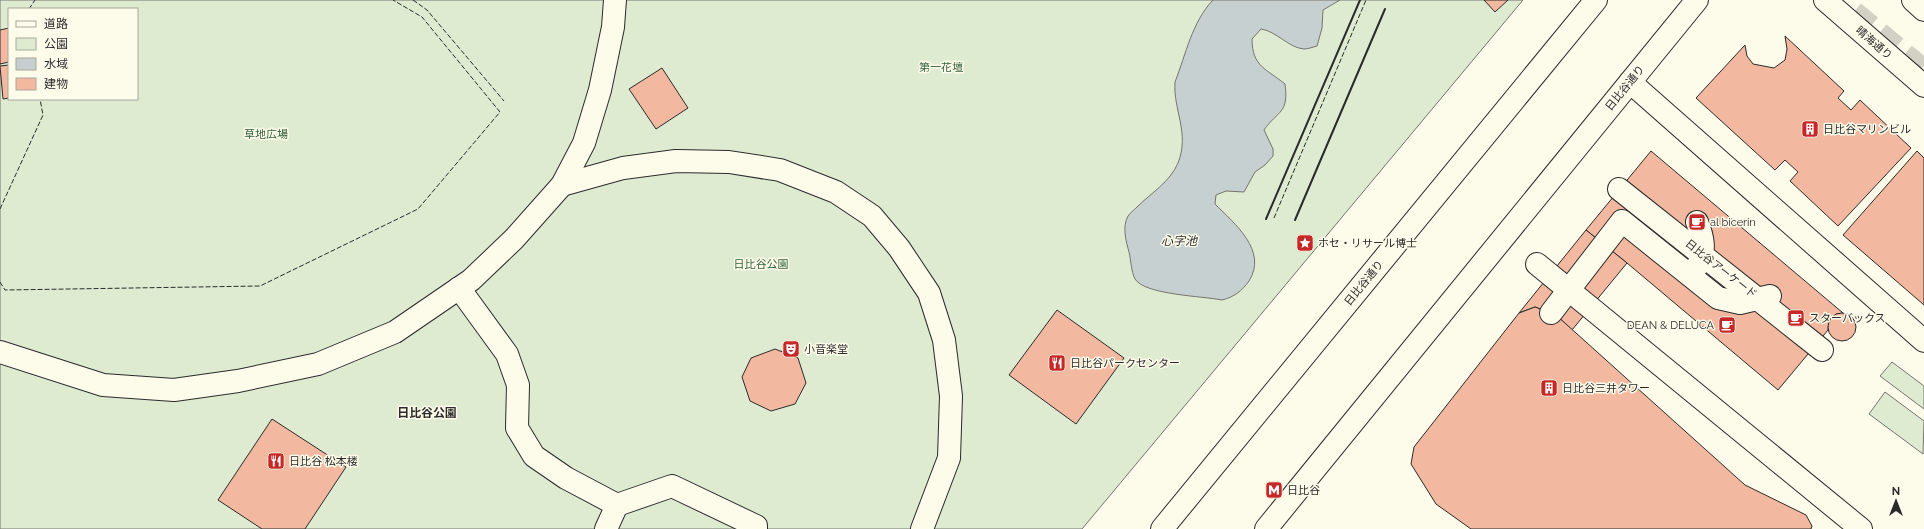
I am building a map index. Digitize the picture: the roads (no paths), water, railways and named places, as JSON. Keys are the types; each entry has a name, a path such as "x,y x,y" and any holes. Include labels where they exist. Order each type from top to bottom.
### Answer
{"street":[{"path":"0,352 104,385 174,390 223,383 325,361 395,332 471,280 514,239 562,185 584,143 600,90 613,27 614,0"},
{"name":"日比谷通り","path":"1162,529 1596,0"},
{"name":"日比谷通り","path":"1266,529 1696,0"},
{"name":"晴海通り","path":"1825,0 1924,86"},
{"path":"1913,0 1924,10"},
{"path":"1630,82 1924,341"},
{"path":"562,185 623,168 676,161 729,162 780,170 836,192 872,216 899,248 929,293 944,340 951,396 949,458 922,529"},
{"name":"日比谷アーケード","path":"1619,189 1822,350"},
{"path":"1551,313 1622,221 1718,298 1740,303 1770,296"},
{"path":"1692,276 1701,260 1704,245 1702,234 1697,222"},
{"path":"1537,264 1860,529"},
{"path":"459,288 507,354 518,385 517,428 534,456 566,478 617,505"},
{"path":"606,529 617,505 672,486 756,526 756,529"}],"water":[{"name":"心字池","path":"1213,0 1340,0 1323,10 1322,28 1317,46 1306,49 1298,48 1267,30 1261,29 1252,39 1255,56 1258,62 1267,71 1285,84 1286,94 1284,106 1281,111 1264,130 1273,149 1273,156 1265,165 1255,172 1244,192 1226,191 1216,195 1215,204 1240,229 1252,249 1255,259 1254,270 1246,285 1241,291 1222,300 1162,292 1141,284 1135,279 1133,273 1125,229 1126,220 1129,215 1165,182 1175,170 1178,163 1181,152 1182,132 1176,102 1175,82 1195,28 1200,18"}],"tunnel":[{"path":"1854,12 1924,70"}],"place":[{"name":"日比谷マリンビル","path":"1810,129"},
{"name":"al bicerin","path":"1697,222"},
{"name":"ホセ・リサール博士","path":"1305,243"},
{"name":"スターバックス","path":"1796,318"},
{"name":"DEAN & DELUCA","path":"1727,325"},
{"name":"小音楽堂","path":"791,349"},
{"name":"日比谷パークセンター","path":"1057,363"},
{"name":"日比谷三井タワー","path":"1549,388"},
{"name":"日比谷 松本楼","path":"276,461"},
{"name":"日比谷","path":"1274,490"}],"district":[{"name":"日比谷公園","path":"427,413"}],"park label":[{"name":"第一花壇","path":"941,67"},
{"name":"草地広場","path":"266,134"}]}
